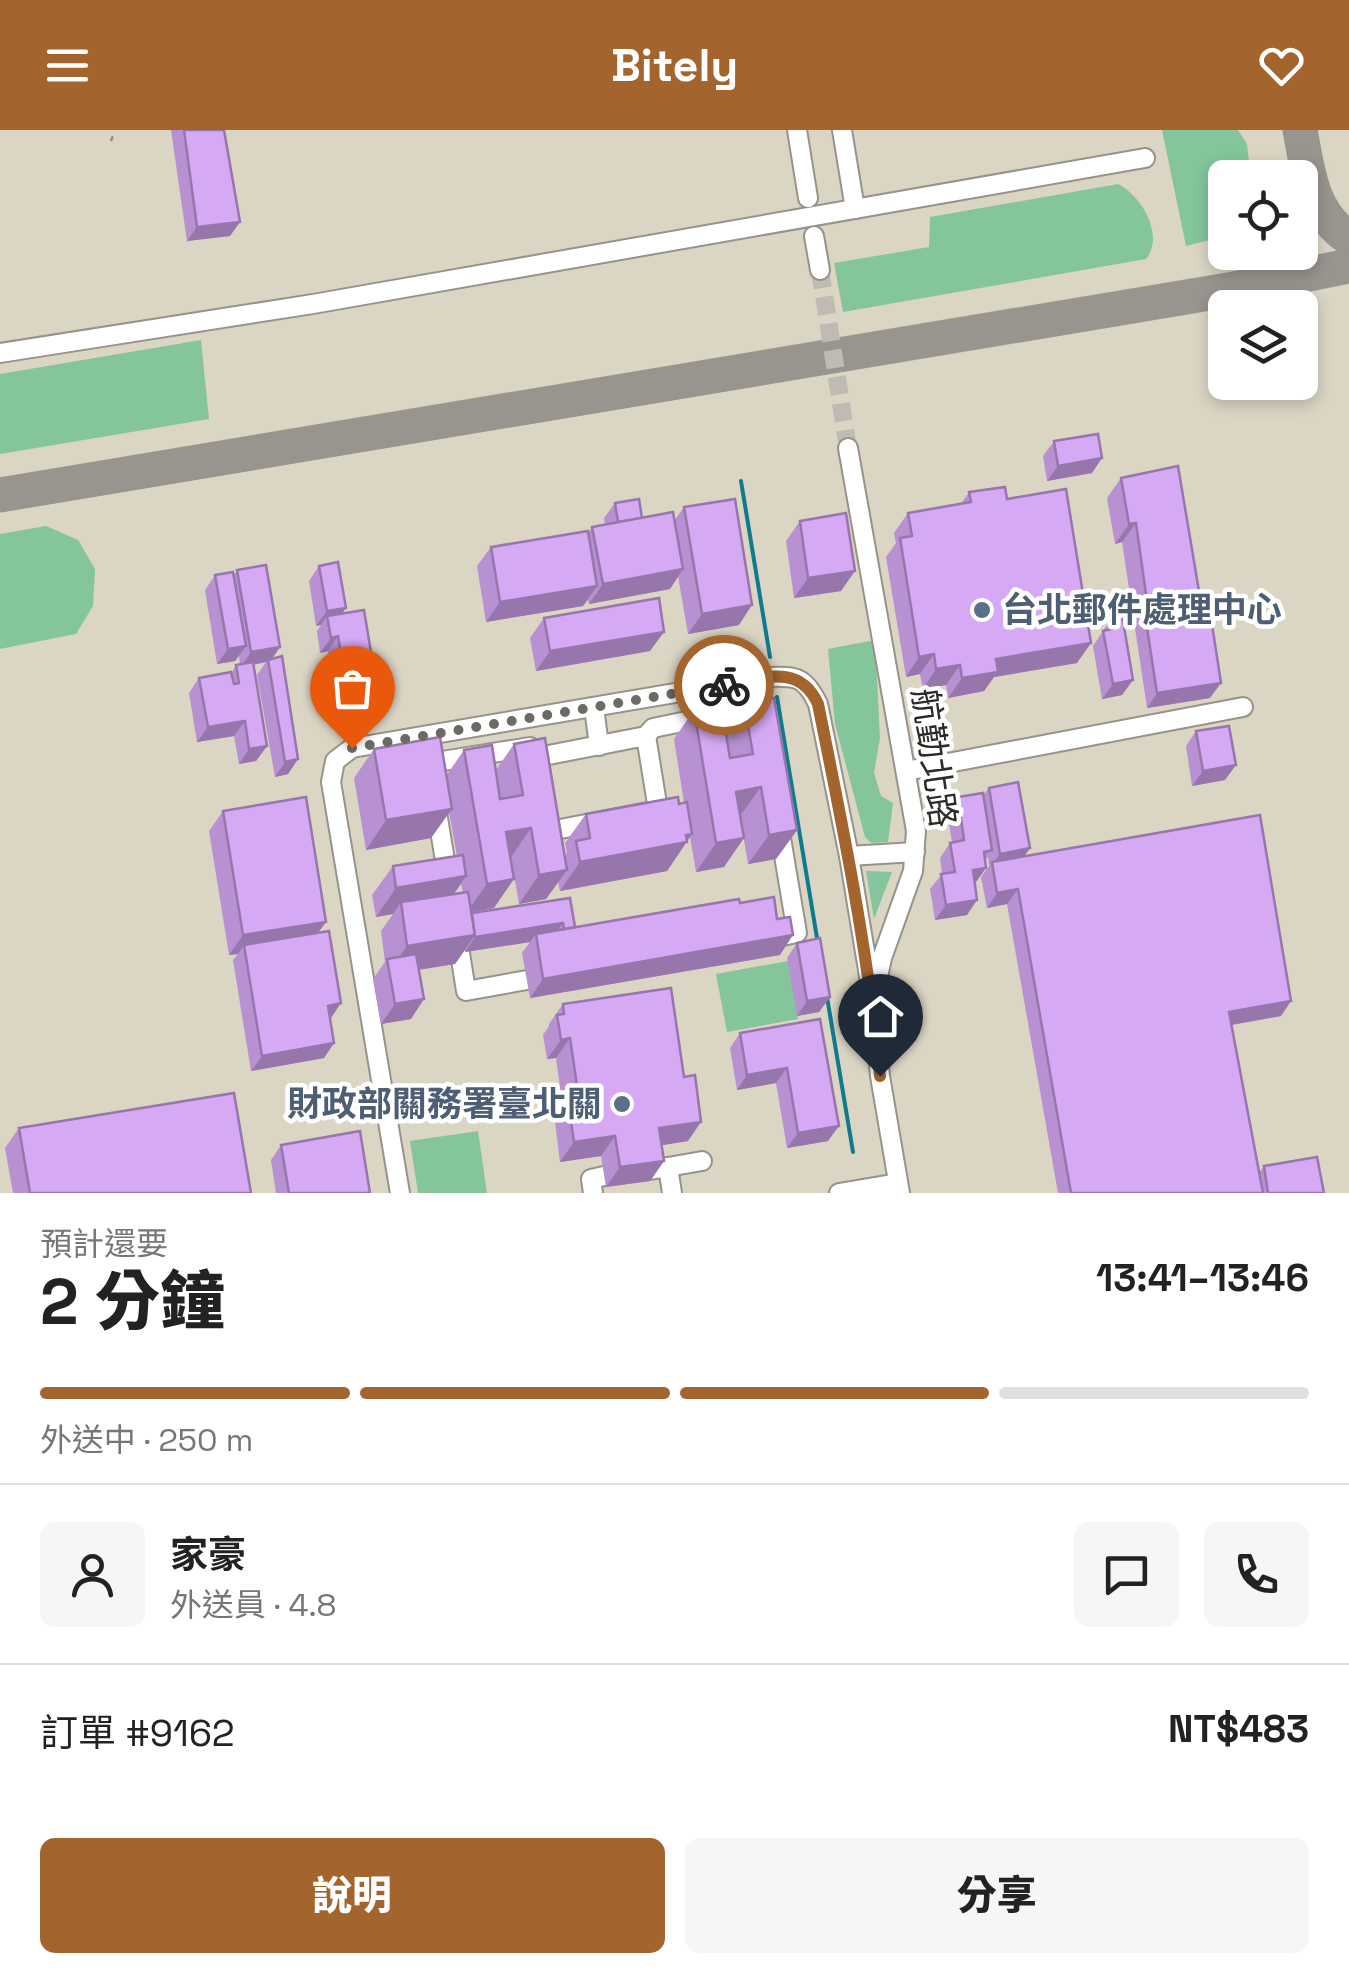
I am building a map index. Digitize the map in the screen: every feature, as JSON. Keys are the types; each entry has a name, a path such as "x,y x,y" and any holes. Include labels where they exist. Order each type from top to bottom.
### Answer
{"street":[{"path":"797,130 808,198"},
{"path":"842,130 855,209"},
{"path":"0,353 333,300 1145,158"},
{"path":"814,236 820,270"},
{"name":"航勤北路","path":"848,448 916,831 913,871 882,958 873,1000 880,1076 899,1188"},
{"path":"400,1193 331,782 335,760 352,748 794,676 810,686 818,704 873,1000"},
{"path":"538,757 646,736 653,728 758,704 762,723"},
{"path":"594,707 599,746"},
{"path":"906,771 1243,707"},
{"path":"526,980 466,991 430,763 535,746 550,831 658,810 646,736"},
{"path":"774,800 797,933 776,937"},
{"path":"849,856 914,852"},
{"path":"370,1017 392,1013"},
{"path":"648,1170 702,1161"},
{"path":"668,1166 672,1193"},
{"path":"593,1193 591,1179 604,1176"},
{"path":"839,1193 899,1188"}],"path":[{"path":"111,141 115,130"}],"shaded area":[{"path":"0,130 1349,130 1349,1193 0,1193"}],"green space":[{"path":"1162,130 1238,130 1247,144 1249,160 1208,160 1208,240 1186,246"},
{"path":"1118,184 1135,198 1148,217 1153,239 1146,259 843,312 834,263 929,247 930,217"},
{"path":"201,340 209,419 0,454 0,374"},
{"path":"46,526 78,540 95,569 93,606 76,634 0,649 0,534"},
{"path":"875,640 880,738 874,773 881,796 893,803 888,842 871,843 865,837 835,724 828,649"},
{"path":"866,871 892,872 874,919"},
{"path":"788,961 798,1019 727,1032 716,974"},
{"path":"478,1131 487,1193 418,1193 410,1141"}],"building":[{"path":"184,130 224,130 240,222 197,227"},
{"path":"1098,434 1102,458 1058,466 1054,441"},
{"path":"1178,466 1203,615 1150,623 1136,523 1129,524 1121,478"},
{"name":"台北郵件處理中心","path":"1005,487 1007,499 1066,489 1091,643 996,659 998,672 962,678 960,665 936,669 934,654 919,657 900,538 912,536 908,513 971,502 969,492"},
{"path":"639,499 642,518 618,522 615,503"},
{"path":"735,499 752,605 702,614 684,507"},
{"path":"673,512 683,569 603,584 592,527"},
{"path":"846,513 855,571 808,578 800,521"},
{"path":"588,531 597,586 500,602 491,547"},
{"path":"338,562 346,608 327,611 319,566"},
{"path":"266,565 280,647 251,652 237,570"},
{"path":"233,572 246,646 228,649 215,575"},
{"path":"659,598 664,632 550,651 544,618"},
{"path":"364,610 378,695 349,700 338,636 331,638 327,616"},
{"path":"1122,615 1133,680 1113,684 1103,631 1115,628 1113,616"},
{"path":"1211,618 1221,683 1157,693 1147,628"},
{"path":"282,656 298,759 285,762 268,660"},
{"path":"253,662 267,746 249,749 245,721 208,727 199,678 231,672 234,684 239,683 236,665"},
{"path":"774,698 797,830 769,835 761,787 736,792 744,838 716,843 694,710 721,705 730,758 753,754 744,703"},
{"path":"1229,726 1236,765 1203,771 1196,731"},
{"path":"440,737 452,809 386,820 374,749"},
{"path":"545,738 567,870 539,875 531,828 506,832 514,879 487,884 464,750 492,745 500,799 523,795 514,744"},
{"path":"1018,782 1030,848 1000,854 989,788"},
{"path":"983,793 992,850 984,852 986,868 973,870 977,900 946,905 941,874 955,872 950,843 964,840 958,797"},
{"path":"306,797 326,922 243,935 223,811"},
{"path":"678,797 679,804 687,802 692,834 686,835 687,842 580,862 576,841 590,838 586,814"},
{"path":"1260,815 1291,1001 1229,1012 1263,1193 1071,1193 1018,889 997,893 992,862"},
{"path":"463,855 466,876 396,888 393,866"},
{"path":"468,892 475,935 407,946 401,902"},
{"path":"774,897 777,919 790,917 793,935 543,979 536,934 739,899 740,903"},
{"path":"570,898 575,927 564,929 563,923 475,937 472,913"},
{"path":"329,931 341,1003 328,1006 334,1043 262,1056 244,945"},
{"path":"820,938 830,997 807,1001 797,943"},
{"path":"416,954 424,999 395,1004 387,959"},
{"name":"財政部關務署臺北關","path":"671,988 684,1077 695,1075 701,1122 659,1128 664,1161 620,1167 615,1136 574,1142 567,1094 578,1092 570,1038 561,1040 557,1015 564,1014 563,1004"},
{"path":"820,1019 839,1126 798,1133 787,1068 747,1075 740,1033"},
{"path":"234,1093 251,1193 30,1193 19,1128"},
{"path":"360,1131 370,1193 289,1193 281,1145"},
{"path":"1317,1157 1324,1193 1268,1193 1264,1166"}],"waterway":[{"path":"741,481 770,657"},
{"path":"777,697 818,944"},
{"path":"827,997 853,1152"}],"taxiway":[{"path":"1300,130 1319,204 1336,228 1349,238"},
{"path":"0,495 1234,289 1349,266"}],"tunnel":[{"path":"820,270 848,448"}],"way so far":[{"path":"352,748 724,685"}],"place":[{"name":"台北郵件處理中心","path":"982,610"},
{"name":"財政部關務署臺北關","path":"622,1104"}],"route":[{"path":"724,685 794,676 810,686 818,704 849,856 873,1000 880,1076"}]}
